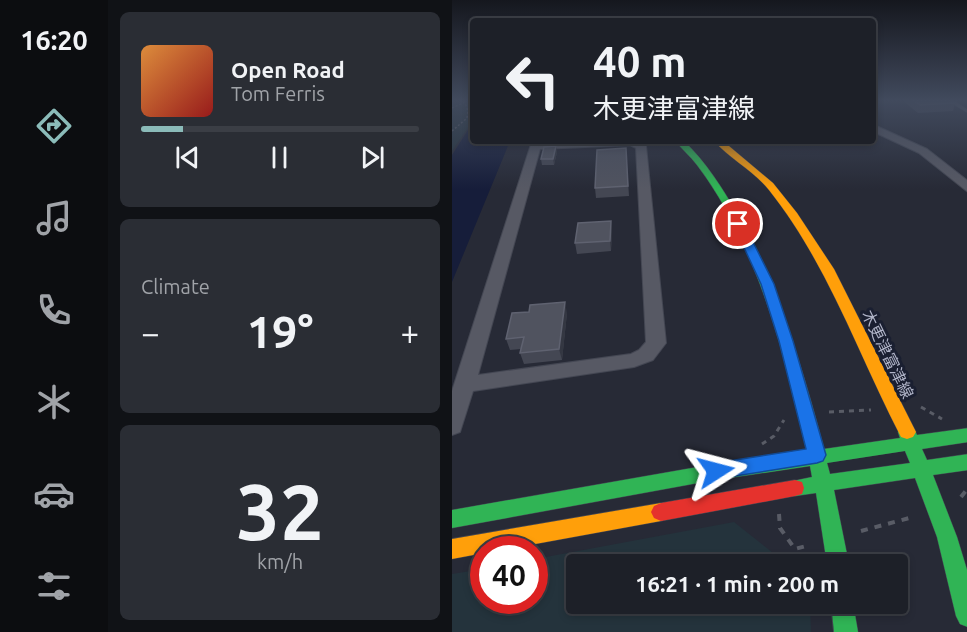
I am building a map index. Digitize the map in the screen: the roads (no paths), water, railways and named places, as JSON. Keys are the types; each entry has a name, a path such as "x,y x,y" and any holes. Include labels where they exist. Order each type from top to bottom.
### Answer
{"main road":[{"path":"682,144 706,170 749,241 768,284 817,455 836,554"},
{"name":"木更津富津線","path":"722,144 770,185 792,213 828,269 912,442 947,537 968,616"},
{"path":"452,519 583,493 817,455 968,435"},
{"path":"452,549 824,484 968,462"},
{"path":"844,614 846,632"}],"street":[{"path":"877,129 923,151 968,188"},
{"path":"452,426 537,144"},
{"path":"466,384 634,360 646,355 656,342 641,146 636,144"}],"water":[{"path":"468,129 470,144 509,144 452,282 452,155"}]}
